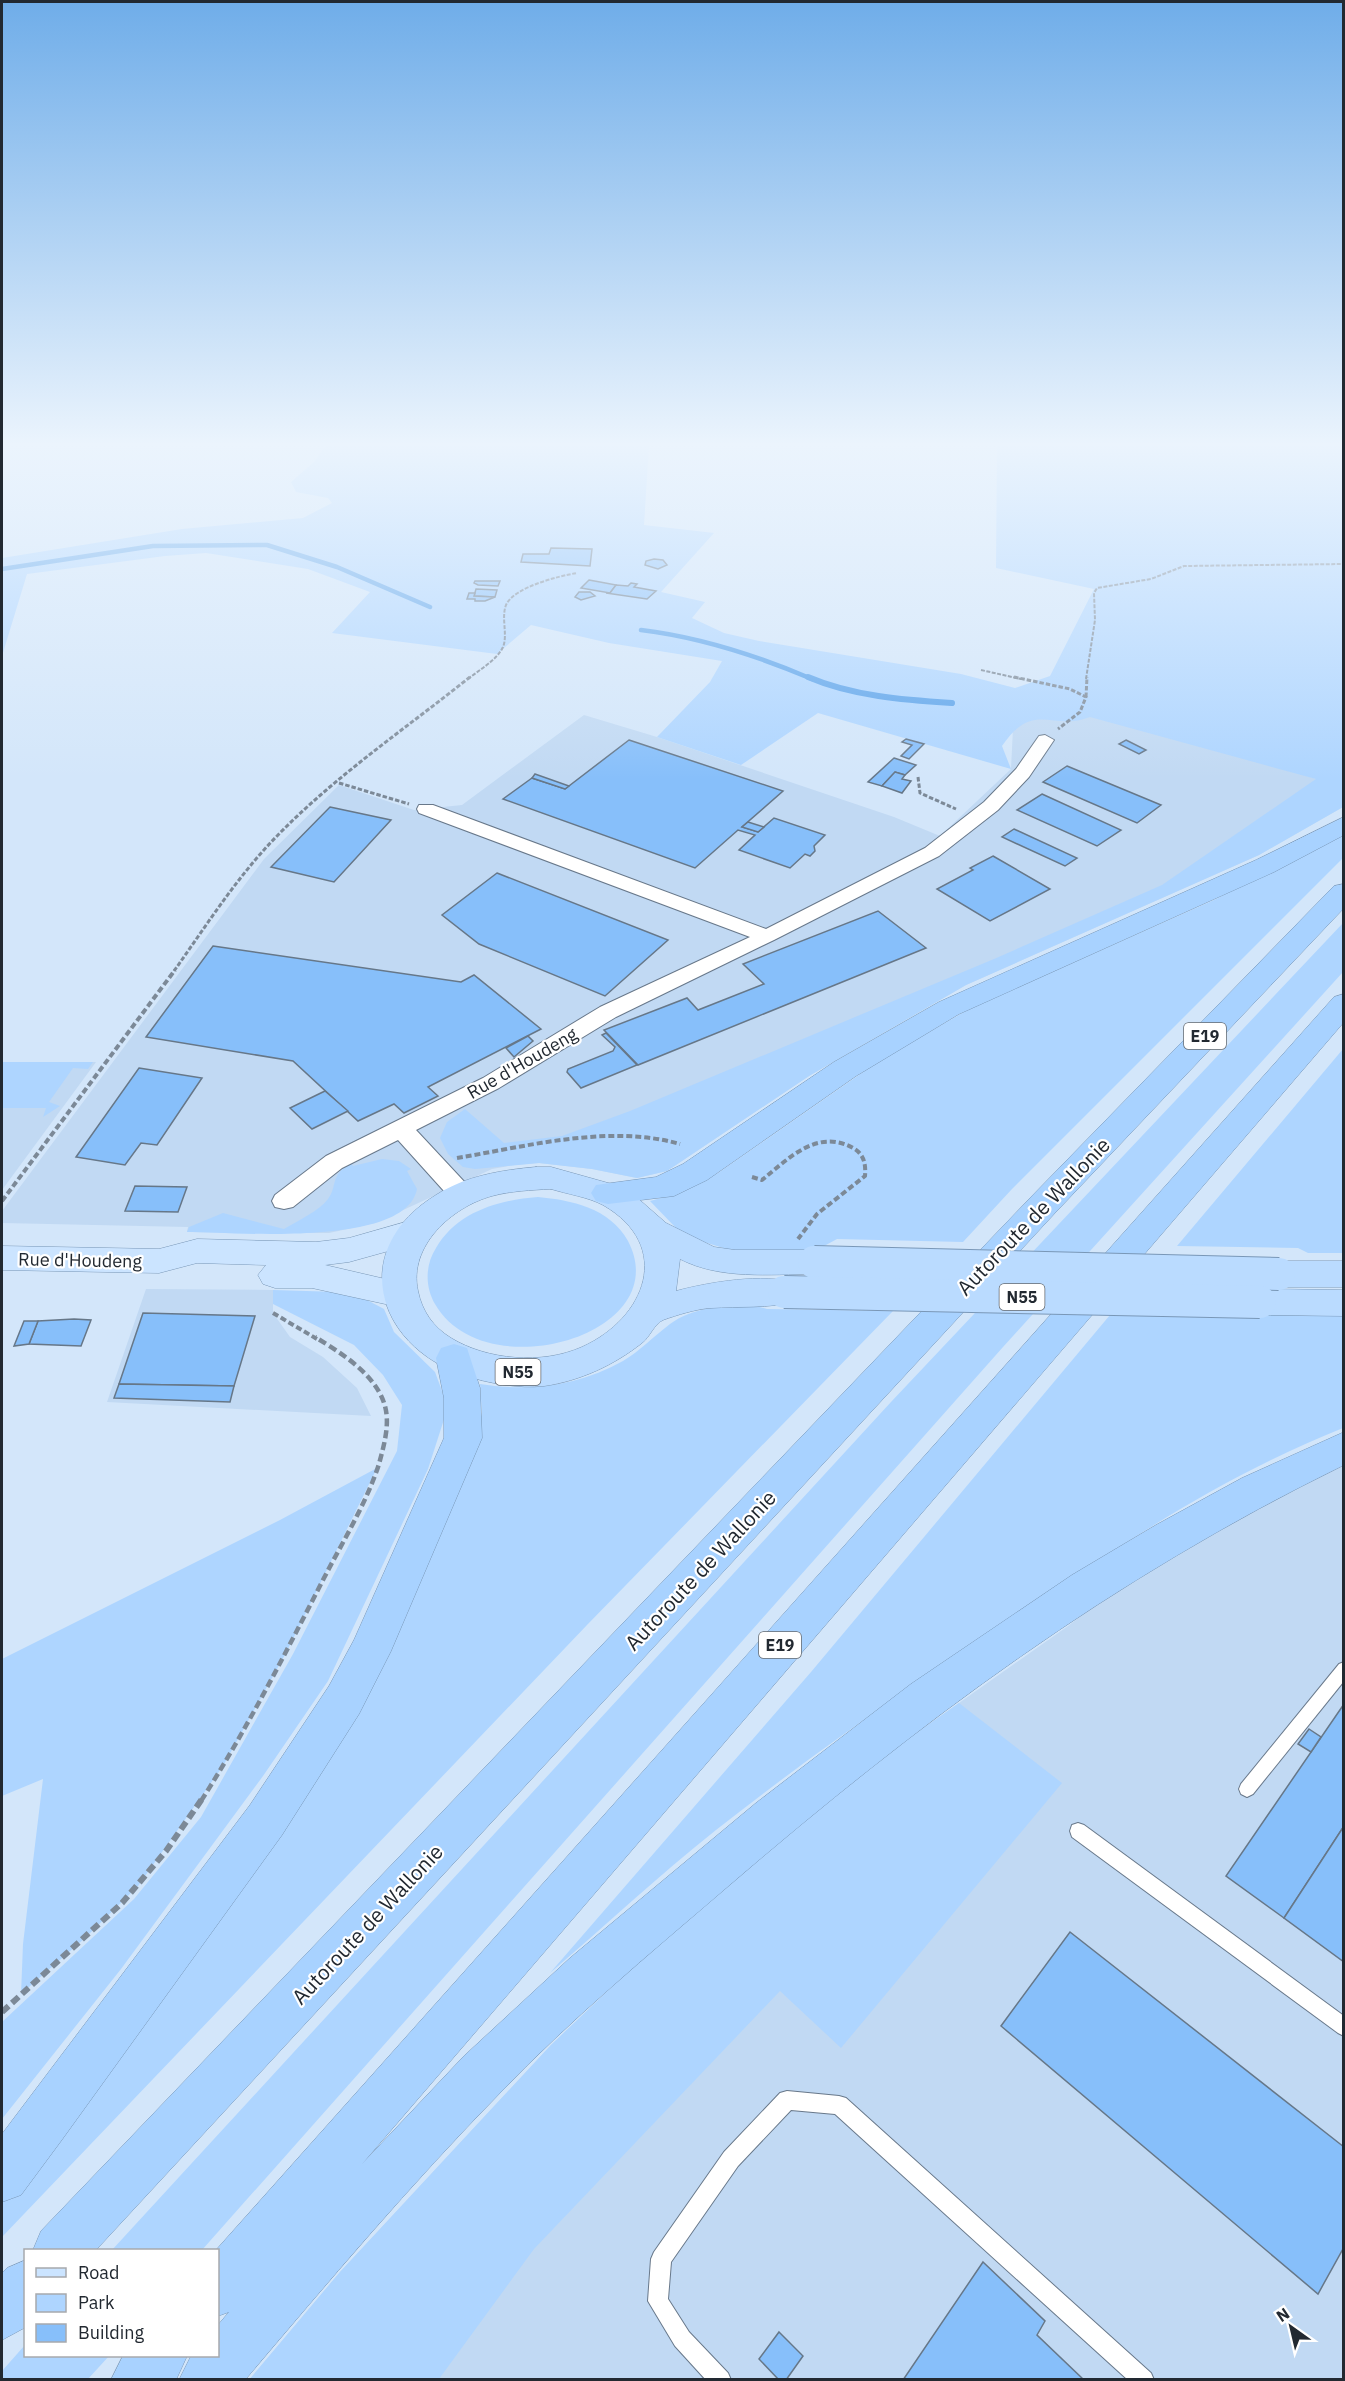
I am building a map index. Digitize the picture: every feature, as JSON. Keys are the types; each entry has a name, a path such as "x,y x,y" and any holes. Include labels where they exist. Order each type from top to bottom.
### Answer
{"highway":[{"path":"608,1192 662,1188 696,1172 845,1069 949,1008 1265,866 1344,825"},
{"name":"Autoroute de Wallonie","path":"61,2249 1043,1205 1344,892"},
{"name":"E19","path":"219,2288 1132,1242 1344,1003"},
{"name":"N55","path":"520,1179 551,1179 581,1183 608,1192 634,1209 653,1231 663,1253 664,1272 661,1291 652,1310 635,1331 611,1349 582,1362 561,1368 516,1372 484,1368 454,1358 433,1346 416,1330 405,1313 399,1294 401,1262 416,1231 436,1211 462,1196 490,1185 520,1179"},
{"name":"N55","path":"653,1231 707,1257 735,1262 809,1254 1280,1274 1344,1274"},
{"name":"N55","path":"652,1310 708,1295 784,1292 1344,1303"},
{"path":"2,2176 266,1820 344,1700 370,1651 463,1438 465,1413 463,1389 454,1358"},
{"path":"207,2379 386,2176 524,2033 773,1817 893,1721 1065,1600 1136,1555 1284,1474 1344,1447"},
{"path":"2,2312 24,2289"},
{"path":"139,2379 157,2357"}],"main road":[{"name":"Rue d'Houdeng","path":"2,1258 159,1261 197,1251 316,1254 349,1250 416,1231"},
{"name":"Rue d'Houdeng","path":"159,1261 187,1274 312,1275 399,1294"}],"street":[{"name":"Rue d'Houdeng","path":"284,1201 334,1162 402,1130 510,1072 608,1012 767,936 925,856 978,817 1023,773 1045,740"},
{"path":"426,808 767,936"},
{"path":"402,1130 462,1196"}],"lane":[{"path":"1247,1789 1344,1669"},
{"path":"1078,1831 1344,2027"},
{"path":"721,2379 682,2339 658,2301 661,2259 731,2159 787,2100 839,2105 1144,2379"}],"path":[{"path":"1045,740 1080,712 1086,697 1085,674 1092,651 1095,626 1094,593 1097,588 1151,579 1184,566 1344,564"},
{"path":"2,1201 134,1026 232,890 274,839 338,782 493,659 503,647 506,605 510,600 535,585 577,573"},
{"path":"981,670 1070,689 1086,697"},
{"path":"918,777 920,793 926,798 978,817"},
{"path":"338,782 426,808"},
{"path":"437,1168 461,1157 573,1140 652,1136 680,1144"},
{"path":"752,1178 762,1180 803,1147 817,1140 841,1142 864,1157 867,1164 866,1176 799,1232 798,1240 809,1254"},
{"path":"2,2012 85,1938 138,1886 171,1843 223,1766 287,1651 377,1468 384,1447 387,1420 383,1400 372,1383 333,1349 273,1313"}],"shaded area":[{"path":"1015,688 1317,779 1343,807 1259,855 966,985 809,1076 667,1171 637,1178 592,1169 539,1163 492,1169 375,1223 329,1233 187,1232 188,1227 2,1223 2,1211 264,859 339,785 414,810 462,805 584,715 657,737 894,817 940,836 1011,769"},
{"path":"2,1062 96,1062 2,1190"},
{"path":"146,1289 273,1290 273,1313 290,1337 323,1357 357,1388 371,1416 107,1402"},
{"path":"1343,1466 1343,2379 249,2380 340,2272 551,2045 771,1836 1068,1626 1139,1571 1223,1522"}],"green space":[{"path":"164,556 27,574 2,656 2,558"},
{"path":"226,556 693,556 661,592 705,602 692,618 724,633 759,641 961,674 1015,688 1050,676 1094,589 996,568 996,556 1343,556 1343,807 1259,855 966,985 809,1076 667,1171 637,1178 592,1169 539,1163 475,1169 463,1167 448,1154 440,1138 447,1122 465,1109 504,1143 562,1136 630,1111 994,959 1162,885 1316,779 1090,717 1077,721 1034,720 1024,724 1013,732 1002,746 1011,769 818,713 741,765 657,737 710,682 722,661 609,643 531,625 497,654 332,633 370,592 308,569"},
{"path":"1343,832 1343,858 1012,1189 963,1242 837,1239 813,1252 733,1251 691,1238 676,1228 650,1201 680,1193 718,1173 879,1061 971,1008 1214,900"},
{"path":"1343,923 1343,972 1003,1347 203,2249 113,2249 891,1402"},
{"path":"1343,1049 1343,1253 1308,1253 1298,1248 1177,1246"},
{"path":"2,1062 93,1062 88,1069 73,1068 49,1102 60,1106 43,1117 46,1108 2,1108"},
{"path":"382,1159 399,1161 411,1169 407,1171 417,1189 406,1208 383,1221 351,1229 315,1233 187,1232 189,1227 223,1213 284,1229 314,1212 324,1203 331,1194 340,1172 351,1163 353,1166"},
{"path":"538,1197 563,1200 589,1208 600,1213 620,1230 628,1241 636,1274 625,1303 601,1325 568,1340 531,1347 493,1344 459,1330 435,1304 429,1290 428,1269 436,1248 455,1225 480,1210 508,1201"},
{"path":"273,1290 339,1292 367,1300 384,1309 394,1332 435,1372 448,1407 428,1469 328,1681 263,1776 121,1969 2,2119 2,2022 134,1899 201,1817 293,1654 397,1451 402,1405 383,1375 354,1345 273,1304"},
{"path":"749,1304 767,1309 893,1311 587,1625 2,2237 2,2200 45,2146 470,1459 482,1413 480,1384 535,1387 589,1376 623,1361 670,1324 688,1314 718,1307"},
{"path":"1264,1313 1343,1315 1343,1428 1255,1468 1172,1514 1092,1564 936,1669 825,1748 716,1830 550,1973 811,1672 1110,1315 1248,1318"},
{"path":"377,1468 287,1651 223,1766 138,1886 85,1938 21,1994 23,1944 43,1779 2,1796 2,1659 280,1520"},
{"path":"959,1703 1062,1783 841,2048 780,1991 534,2249 439,2379 249,2380 340,2272 551,2045 771,1835"},
{"path":"24,2346 24,2357 108,2357 88,2379 2,2379 2,2371"}],"building":[{"path":"522,556 591,556 590,566 521,562"},
{"path":"663,560 667,565 658,569 645,565 646,561"},
{"path":"589,580 616,585 610,593 581,588"},
{"path":"475,581 500,581 498,586 478,585 474,583"},
{"path":"631,583 637,584 634,587 656,591 647,599 606,593 610,593 616,585 628,586"},
{"path":"476,589 497,590 495,597 474,596"},
{"path":"579,592 590,592 595,596 581,600 575,597"},
{"path":"469,593 475,593 474,596 495,597 485,601 475,601 475,599 467,599"},
{"path":"906,739 924,744 909,759 901,756 912,745 902,742"},
{"path":"629,740 783,791 742,827 758,832 774,818 825,835 814,846 815,851 810,856 805,854 790,868 739,850 755,835 738,830 695,868 503,799 532,778 565,789"},
{"path":"1126,740 1146,750 1139,754 1119,744"},
{"path":"894,758 916,765 905,775 895,772 882,786 868,782"},
{"path":"1067,766 1161,805 1137,823 1043,782"},
{"path":"895,772 905,775 902,779 911,781 902,793 882,786"},
{"path":"535,774 569,786 565,789 532,778"},
{"path":"1042,794 1121,830 1097,846 1017,810"},
{"path":"330,807 391,820 334,882 271,867"},
{"path":"748,822 764,827 758,832 742,827"},
{"path":"1014,829 1077,858 1065,866 1002,837"},
{"path":"993,856 1050,889 990,921 937,889 973,870 970,868"},
{"path":"497,873 668,940 605,996 479,944 442,915"},
{"path":"878,911 926,948 638,1065 604,1030 687,998 698,1010 764,984 743,964"},
{"path":"213,946 461,982 474,975 541,1029 428,1087 438,1096 404,1113 394,1104 358,1121 293,1061 146,1037"},
{"path":"606,1033 637,1065 581,1088 567,1072 568,1069 613,1051 615,1047 602,1035"},
{"path":"528,1036 533,1041 514,1057 506,1048"},
{"path":"139,1068 202,1078 157,1145 141,1143 125,1165 76,1157"},
{"path":"325,1091 348,1111 312,1129 290,1108"},
{"path":"135,1186 187,1187 178,1212 125,1211"},
{"path":"143,1313 255,1316 234,1386 119,1384"},
{"path":"91,1320 81,1346 29,1344 38,1321"},
{"path":"24,1321 38,1321 29,1344 14,1346"},
{"path":"119,1384 234,1386 230,1402 114,1398"},
{"path":"1344,1704 1344,1826 1284,1918 1226,1876"},
{"path":"1309,1729 1321,1737 1311,1752 1298,1744"},
{"path":"1344,1826 1344,1962 1284,1918"},
{"path":"1070,1932 1344,2147 1344,2247 1318,2294 1001,2026"},
{"path":"983,2262 1045,2321 1037,2335 1084,2380 903,2380"},
{"path":"779,2332 803,2356 786,2380 779,2380 759,2359"}],"waterway":[{"path":"2,569 87,556"},
{"path":"302,556 337,567 430,607"},
{"path":"641,630 685,637 728,648 812,679"},
{"path":"808,677 860,693 952,703"}]}
